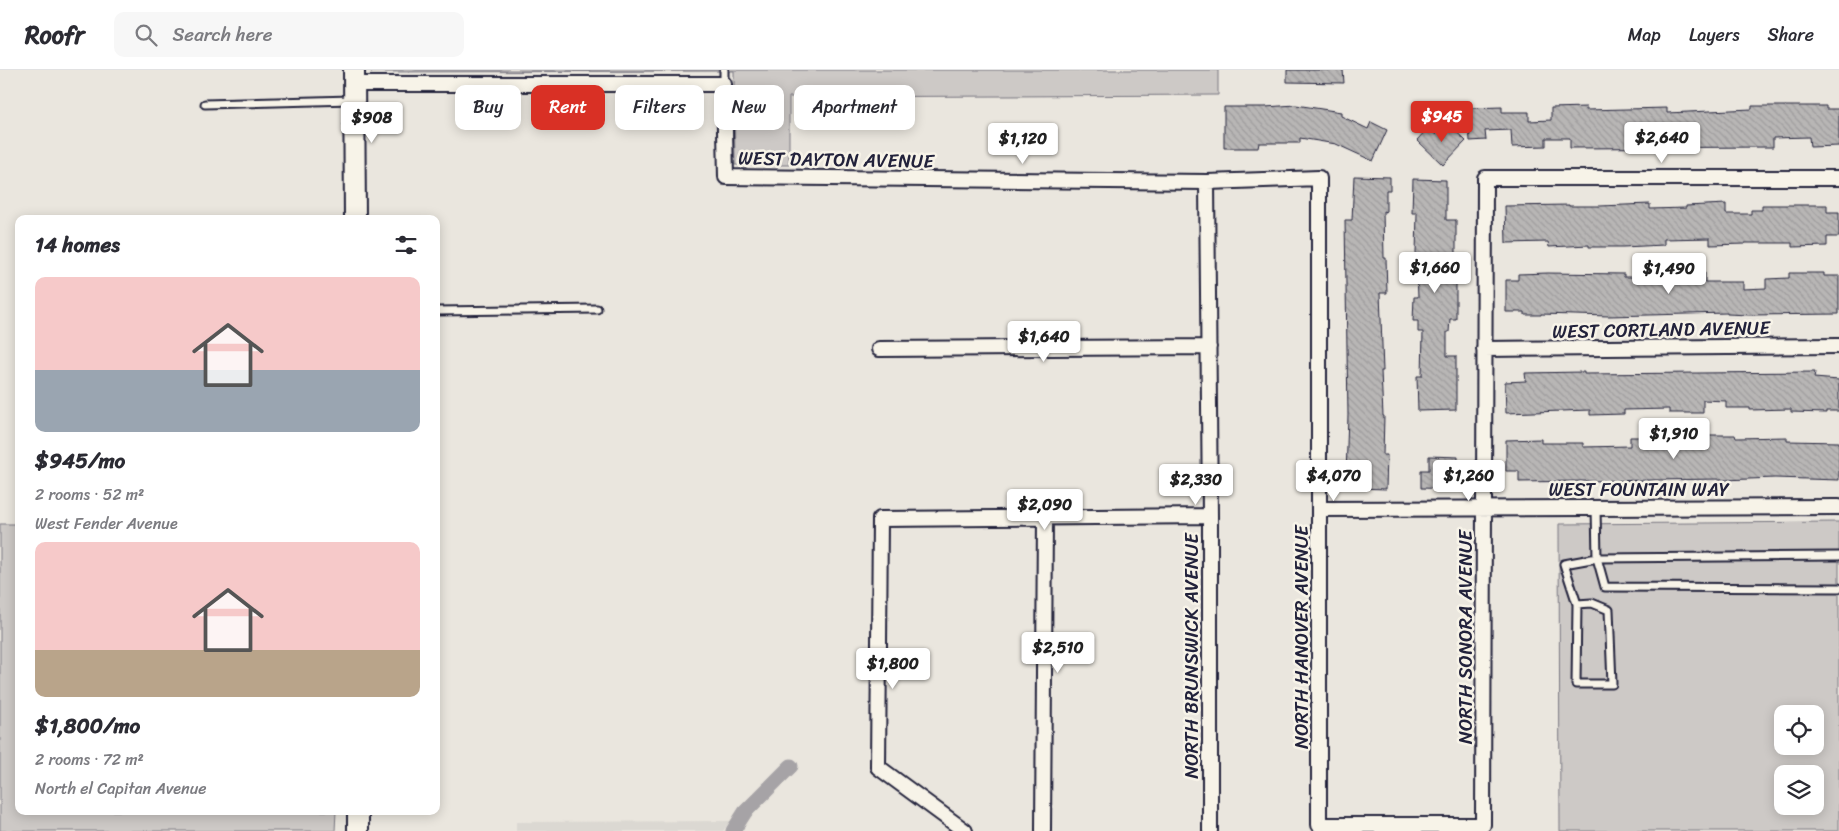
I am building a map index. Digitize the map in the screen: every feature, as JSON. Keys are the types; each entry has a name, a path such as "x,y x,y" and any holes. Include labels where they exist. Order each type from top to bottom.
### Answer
{"street":[{"name":"WEST DAYTON AVENUE","path":"354,85 724,77 726,177 1207,182 1319,178"},
{"path":"354,85 355,215"},
{"name":"NORTH HANOVER AVENUE","path":"1319,178 1319,825"},
{"name":"NORTH SONORA AVENUE","path":"1319,825 1483,825 1485,178 1839,178"},
{"name":"NORTH BRUNSWICK AVENUE","path":"1207,182 1210,831"},
{"name":"WEST CORTLAND AVENUE","path":"1484,350 1839,346"},
{"path":"879,350 1209,347"},
{"name":"WEST FOUNTAIN WAY","path":"1319,509 1839,507"},
{"path":"965,831 878,767 880,519 1210,516"},
{"path":"1043,831 1045,517"},
{"path":"358,815 358,831"}],"lane":[{"path":"205,104 354,85"},
{"path":"440,311 598,309"},
{"path":"1596,508 1597,558 1605,587 1839,588"},
{"path":"1577,604 1592,603 1609,610 1612,684 1576,684 1577,604 1564,564 1597,558 1839,556"}],"shaded area":[{"path":"371,70 1218,70 1218,95 915,96 915,85 794,85 794,97 789,97 789,165 735,165 735,130 784,130 784,85 734,85 734,71 371,72"},
{"path":"1839,522 1839,831 1560,831 1559,524"},
{"path":"0,524 15,524 15,815 336,815 335,831 0,831"},
{"path":"731,821 723,831 516,831 516,822"}],"building":[{"path":"1287,70 1343,70 1344,83 1287,82"},
{"path":"1296,105 1341,112 1341,116 1368,129 1371,122 1387,130 1373,161 1336,144 1300,138 1300,143 1259,143 1258,148 1224,148 1224,107"},
{"path":"1752,106 1826,106 1826,109 1839,109 1839,146 1810,147 1809,137 1773,138 1773,147 1570,148 1570,138 1546,138 1546,146 1512,147 1511,130 1485,131 1486,140 1470,141 1468,108 1502,107 1502,112 1529,112 1529,121 1551,120 1551,108 1586,107 1586,110 1667,108 1667,113 1752,109"},
{"path":"1447,123 1466,141 1443,165 1417,140 1428,128 1436,135"},
{"path":"1354,176 1390,177 1390,190 1386,190 1386,212 1383,211 1387,293 1380,293 1383,371 1381,371 1384,416 1383,455 1387,455 1386,489 1357,488 1357,476 1346,476 1348,415 1345,220 1352,220"},
{"path":"1413,179 1446,180 1446,220 1456,220 1456,319 1450,319 1449,332 1447,332 1447,356 1456,356 1456,410 1418,411 1417,376 1422,376 1423,332 1418,332 1418,321 1413,321 1414,297 1418,297 1417,213 1412,213"},
{"path":"1650,204 1650,209 1726,204 1726,214 1751,214 1751,210 1762,210 1762,205 1827,205 1827,212 1839,212 1839,237 1827,237 1827,246 1792,247 1792,243 1710,245 1710,238 1664,239 1664,245 1623,247 1589,247 1589,245 1549,247 1548,242 1506,243 1505,206"},
{"path":"1670,272 1705,272 1705,282 1743,282 1743,289 1766,288 1766,279 1789,278 1789,273 1824,273 1824,276 1839,276 1839,314 1749,315 1727,313 1609,316 1525,315 1525,312 1506,312 1506,280 1518,280 1518,274 1624,274 1624,277 1670,277"},
{"path":"1584,372 1584,374 1815,372 1814,378 1839,380 1839,411 1826,411 1826,413 1791,412 1791,409 1750,410 1750,408 1726,408 1726,401 1703,400 1703,413 1669,413 1669,409 1624,410 1624,414 1590,415 1590,410 1506,413 1505,382 1526,381 1525,373"},
{"path":"1708,435 1735,435 1736,438 1787,437 1787,441 1839,442 1839,480 1775,478 1519,482 1519,471 1506,471 1506,440 1541,439 1541,443 1583,443 1583,447 1630,446 1630,437 1664,437 1664,443 1708,442"},
{"path":"1429,456 1458,457 1457,489 1421,488 1421,470 1429,470"}],"waterway":[{"path":"733,831 745,812 791,766"}]}
